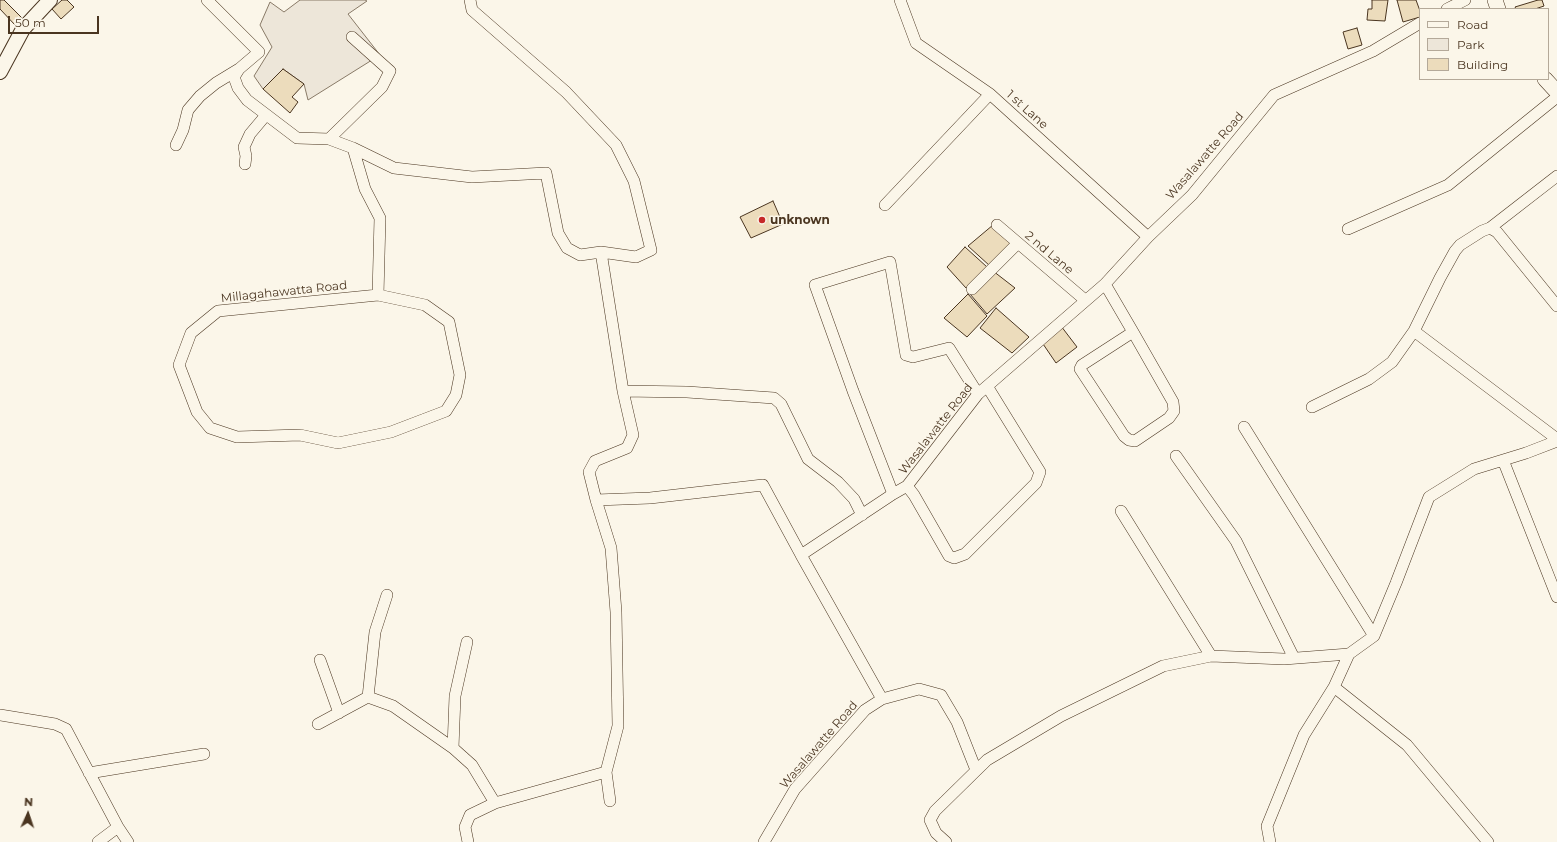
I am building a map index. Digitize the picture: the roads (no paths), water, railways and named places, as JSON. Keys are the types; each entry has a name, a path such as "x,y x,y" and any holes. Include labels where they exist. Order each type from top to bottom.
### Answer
{"main road":[{"path":"1546,80 1557,92"}],"street":[{"path":"0,72 4,56 23,29 50,0"},
{"path":"176,145 183,130 188,110 200,96 216,83 239,69 259,52 207,0"},
{"path":"239,69 234,77 238,88 247,100 296,138 329,139 353,148 394,168 472,177 546,172 558,233 567,248 580,255 601,252 636,257 651,250 634,181 616,145 566,92 472,10 470,0"},
{"name":"1 st Lane","path":"900,0 916,43 990,94 1148,237"},
{"path":"1449,8 1465,0"},
{"name":"Wasalawatte Road","path":"801,555 907,486 978,394 1105,284 1148,237 1192,195 1274,95 1373,51 1419,24"},
{"path":"329,139 382,86 390,71 352,37"},
{"path":"885,205 990,94"},
{"path":"1348,229 1448,185 1557,97"},
{"path":"245,164 246,156 244,147 250,134 266,115"},
{"path":"353,148 365,189 380,218 378,295"},
{"path":"1312,407 1369,379 1392,362 1414,331 1455,251 1465,242 1482,231 1490,228 1557,176"},
{"name":"2 nd Lane","path":"997,225 1085,300"},
{"path":"1490,228 1503,238 1557,306"},
{"path":"972,289 1018,243"},
{"path":"601,252 623,390 633,435 627,448 595,461 589,472 611,548 616,612 618,726 606,772 610,801"},
{"path":"893,494 853,391 815,285 890,262 906,355 913,357 949,348 978,394"},
{"path":"1105,284 1133,332 1173,402 1174,410 1169,418 1135,441 1129,440 1124,436 1080,369 1082,365 1133,332"},
{"name":"Millagahawatta Road","path":"378,295 425,305 449,322 460,375 456,395 446,411 391,432 338,443 300,435 237,437 210,428 197,412 179,365 191,333 218,311 378,295"},
{"path":"1414,331 1557,440"},
{"path":"907,486 914,495 949,556 954,558 965,554 1036,483 1040,472 987,386"},
{"path":"623,390 687,392 774,398 781,404 808,459 838,482 854,499 862,515"},
{"path":"1244,427 1374,636"},
{"path":"1270,842 1267,826 1304,735 1334,686 1349,654 1374,636 1396,584 1429,497 1474,469 1557,440"},
{"path":"1176,456 1236,541 1294,658"},
{"path":"1502,460 1557,597"},
{"path":"596,500 650,498 763,485 882,699"},
{"path":"1121,511 1211,656"},
{"path":"368,697 376,632 387,595"},
{"path":"453,748 455,696 467,642"},
{"path":"946,842 936,833 930,820 935,810 987,760 1061,716 1163,666 1211,656 1284,659 1349,654"},
{"path":"320,660 339,713"},
{"path":"1334,686 1407,745 1488,842"},
{"name":"Wasalawatte Road","path":"764,842 795,789 865,710 882,699 919,689 941,695 957,722 976,770"},
{"path":"318,724 368,697 393,706 453,748 472,765 495,803"},
{"path":"0,715 55,724 66,729 118,827 128,842"},
{"path":"89,773 204,754"},
{"path":"468,842 465,828 470,815 495,803 606,772"},
{"path":"98,842 118,827"}],"place":[{"name":"unknown","path":"762,220"}]}
